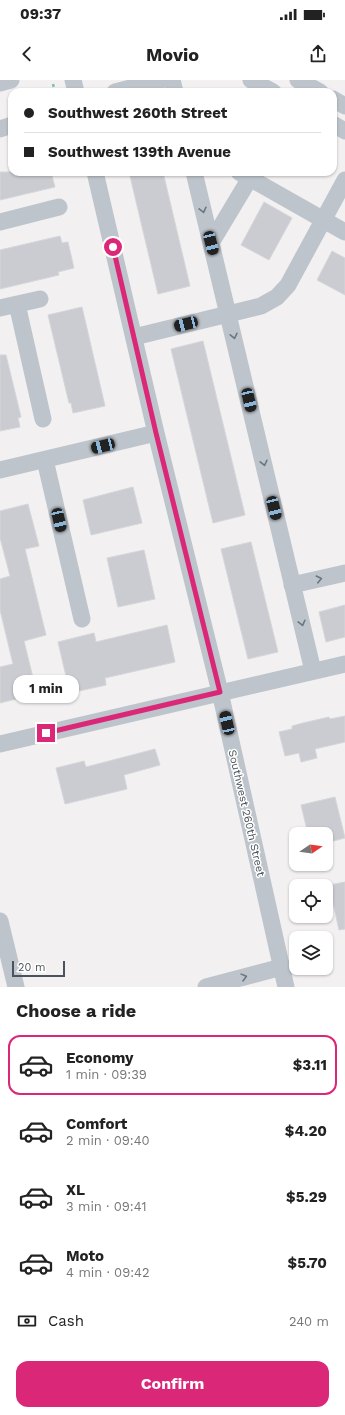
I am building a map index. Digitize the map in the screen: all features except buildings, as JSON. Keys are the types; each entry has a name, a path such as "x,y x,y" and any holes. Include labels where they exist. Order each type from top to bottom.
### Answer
{"street":[{"path":"0,83 11,80"},
{"path":"130,88 161,80"},
{"path":"251,80 266,88"},
{"path":"298,80 313,88"},
{"name":"Southwest 260th Street","path":"96,176 156,433 220,692 286,987"},
{"path":"195,176 313,671"},
{"path":"211,243 244,176"},
{"path":"247,176 345,232"},
{"path":"134,337 261,306 277,297 288,285 345,180"},
{"path":"0,222 59,207"},
{"path":"0,308 40,299"},
{"path":"17,304 43,419"},
{"path":"0,470 156,433"},
{"path":"45,460 82,619"},
{"path":"292,585 345,573"},
{"path":"0,744 345,664"},
{"path":"0,921 16,987"},
{"path":"206,987 282,967"}],"path":[{"path":"53,84 54,88"}],"route":[{"path":"46,733 220,692 156,433 113,247"}]}
